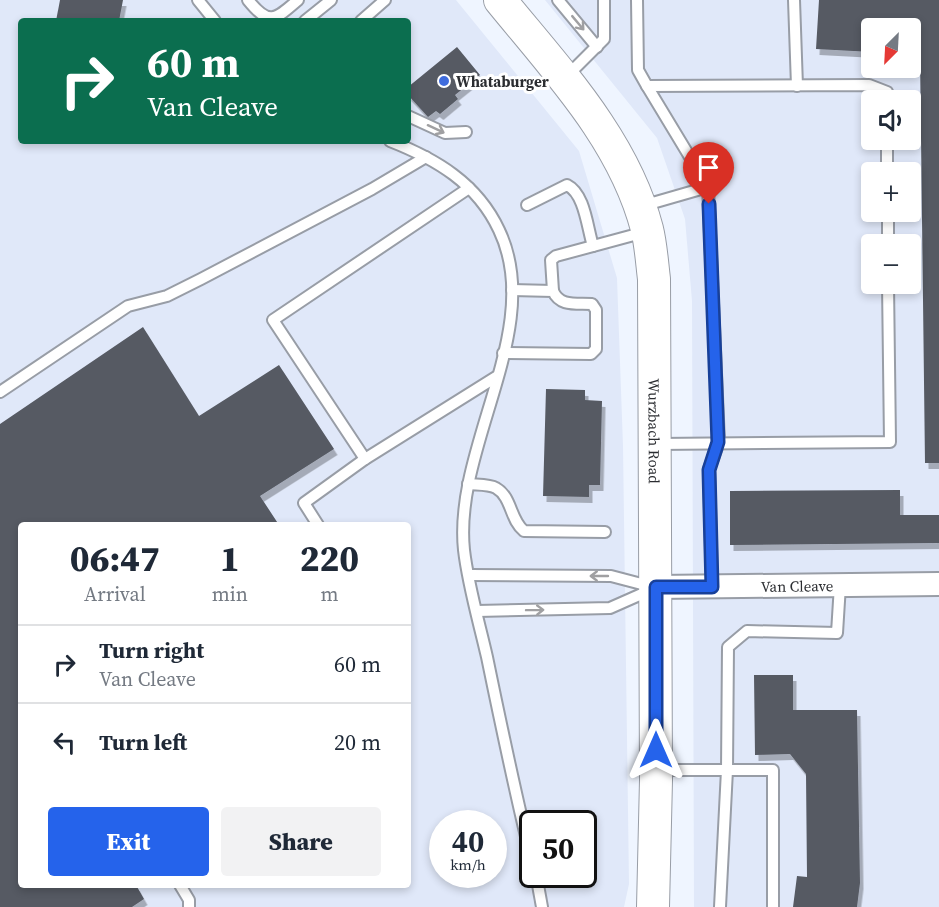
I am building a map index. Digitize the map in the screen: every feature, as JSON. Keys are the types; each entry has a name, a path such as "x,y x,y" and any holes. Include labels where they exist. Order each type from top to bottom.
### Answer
{"main road":[{"name":"Wurzbach Road","path":"500,0 602,129 634,190 643,218 654,279 656,770 653,907"}],"street":[{"name":"Van Cleave","path":"656,587 939,584"}],"lane":[{"path":"198,0 213,18"},
{"path":"248,0 260,16 271,18 280,16 298,0"},
{"path":"309,18 332,0"},
{"path":"364,18 385,0"},
{"path":"558,0 597,47"},
{"path":"564,79 604,39 604,0"},
{"path":"637,0 638,70 708,187 718,442 709,470 712,587"},
{"path":"794,0 797,86"},
{"path":"647,86 868,85 882,90"},
{"path":"411,117 445,133 466,132"},
{"path":"397,144 443,165 469,188 495,220 512,268 510,323 468,484 464,549 521,810"},
{"path":"0,392 128,306 166,296 193,283 372,189 426,157"},
{"path":"527,205 567,185 573,188 579,197 592,246"},
{"path":"503,353 591,354 596,349 596,310 592,304 561,302 556,299 553,291 551,260 556,256 592,246 643,218 708,187"},
{"path":"366,459 273,320 469,188"},
{"path":"512,290 553,291"},
{"path":"655,444 890,442 888,294"},
{"path":"316,522 304,503 366,459 496,377"},
{"path":"468,484 496,488 505,497 515,524 524,531 605,531"},
{"path":"470,575 611,576 656,587"},
{"path":"720,907 727,770 728,647 747,631 837,633 840,585"},
{"path":"477,611 610,608 656,587"},
{"path":"656,770 773,770 773,907"},
{"path":"182,888 189,900 189,907"},
{"path":"539,888 542,907"}],"shaded area":[{"path":"0,0 456,0 579,151 617,278 623,446 629,884 624,907 0,907"},
{"path":"545,0 939,0 939,907 694,907 692,301 685,219 657,138"}],"building":[{"path":"60,0 123,0 120,18 57,18"},
{"path":"819,0 939,0 939,463 925,463 921,18 861,18 861,51 816,49"},
{"name":"Whataburger","path":"457,47 480,75 455,95 458,99 440,114 436,111 428,117 411,98 411,85"},
{"path":"143,327 199,416 279,365 334,449 260,496 277,522 18,522 18,888 138,888 144,899 132,907 0,907 0,424"},
{"path":"546,389 585,390 585,400 602,401 600,485 589,485 589,497 543,496"},
{"path":"900,490 900,515 939,515 939,543 730,545 730,491"},
{"path":"754,675 793,675 793,710 857,710 860,883 857,907 793,907 797,876 807,877 806,774 790,754 755,755"}],"place":[{"name":"Whataburger","path":"444,81"}],"route":[{"path":"656,750 656,587 712,587 709,470 718,442 709,204"}]}
